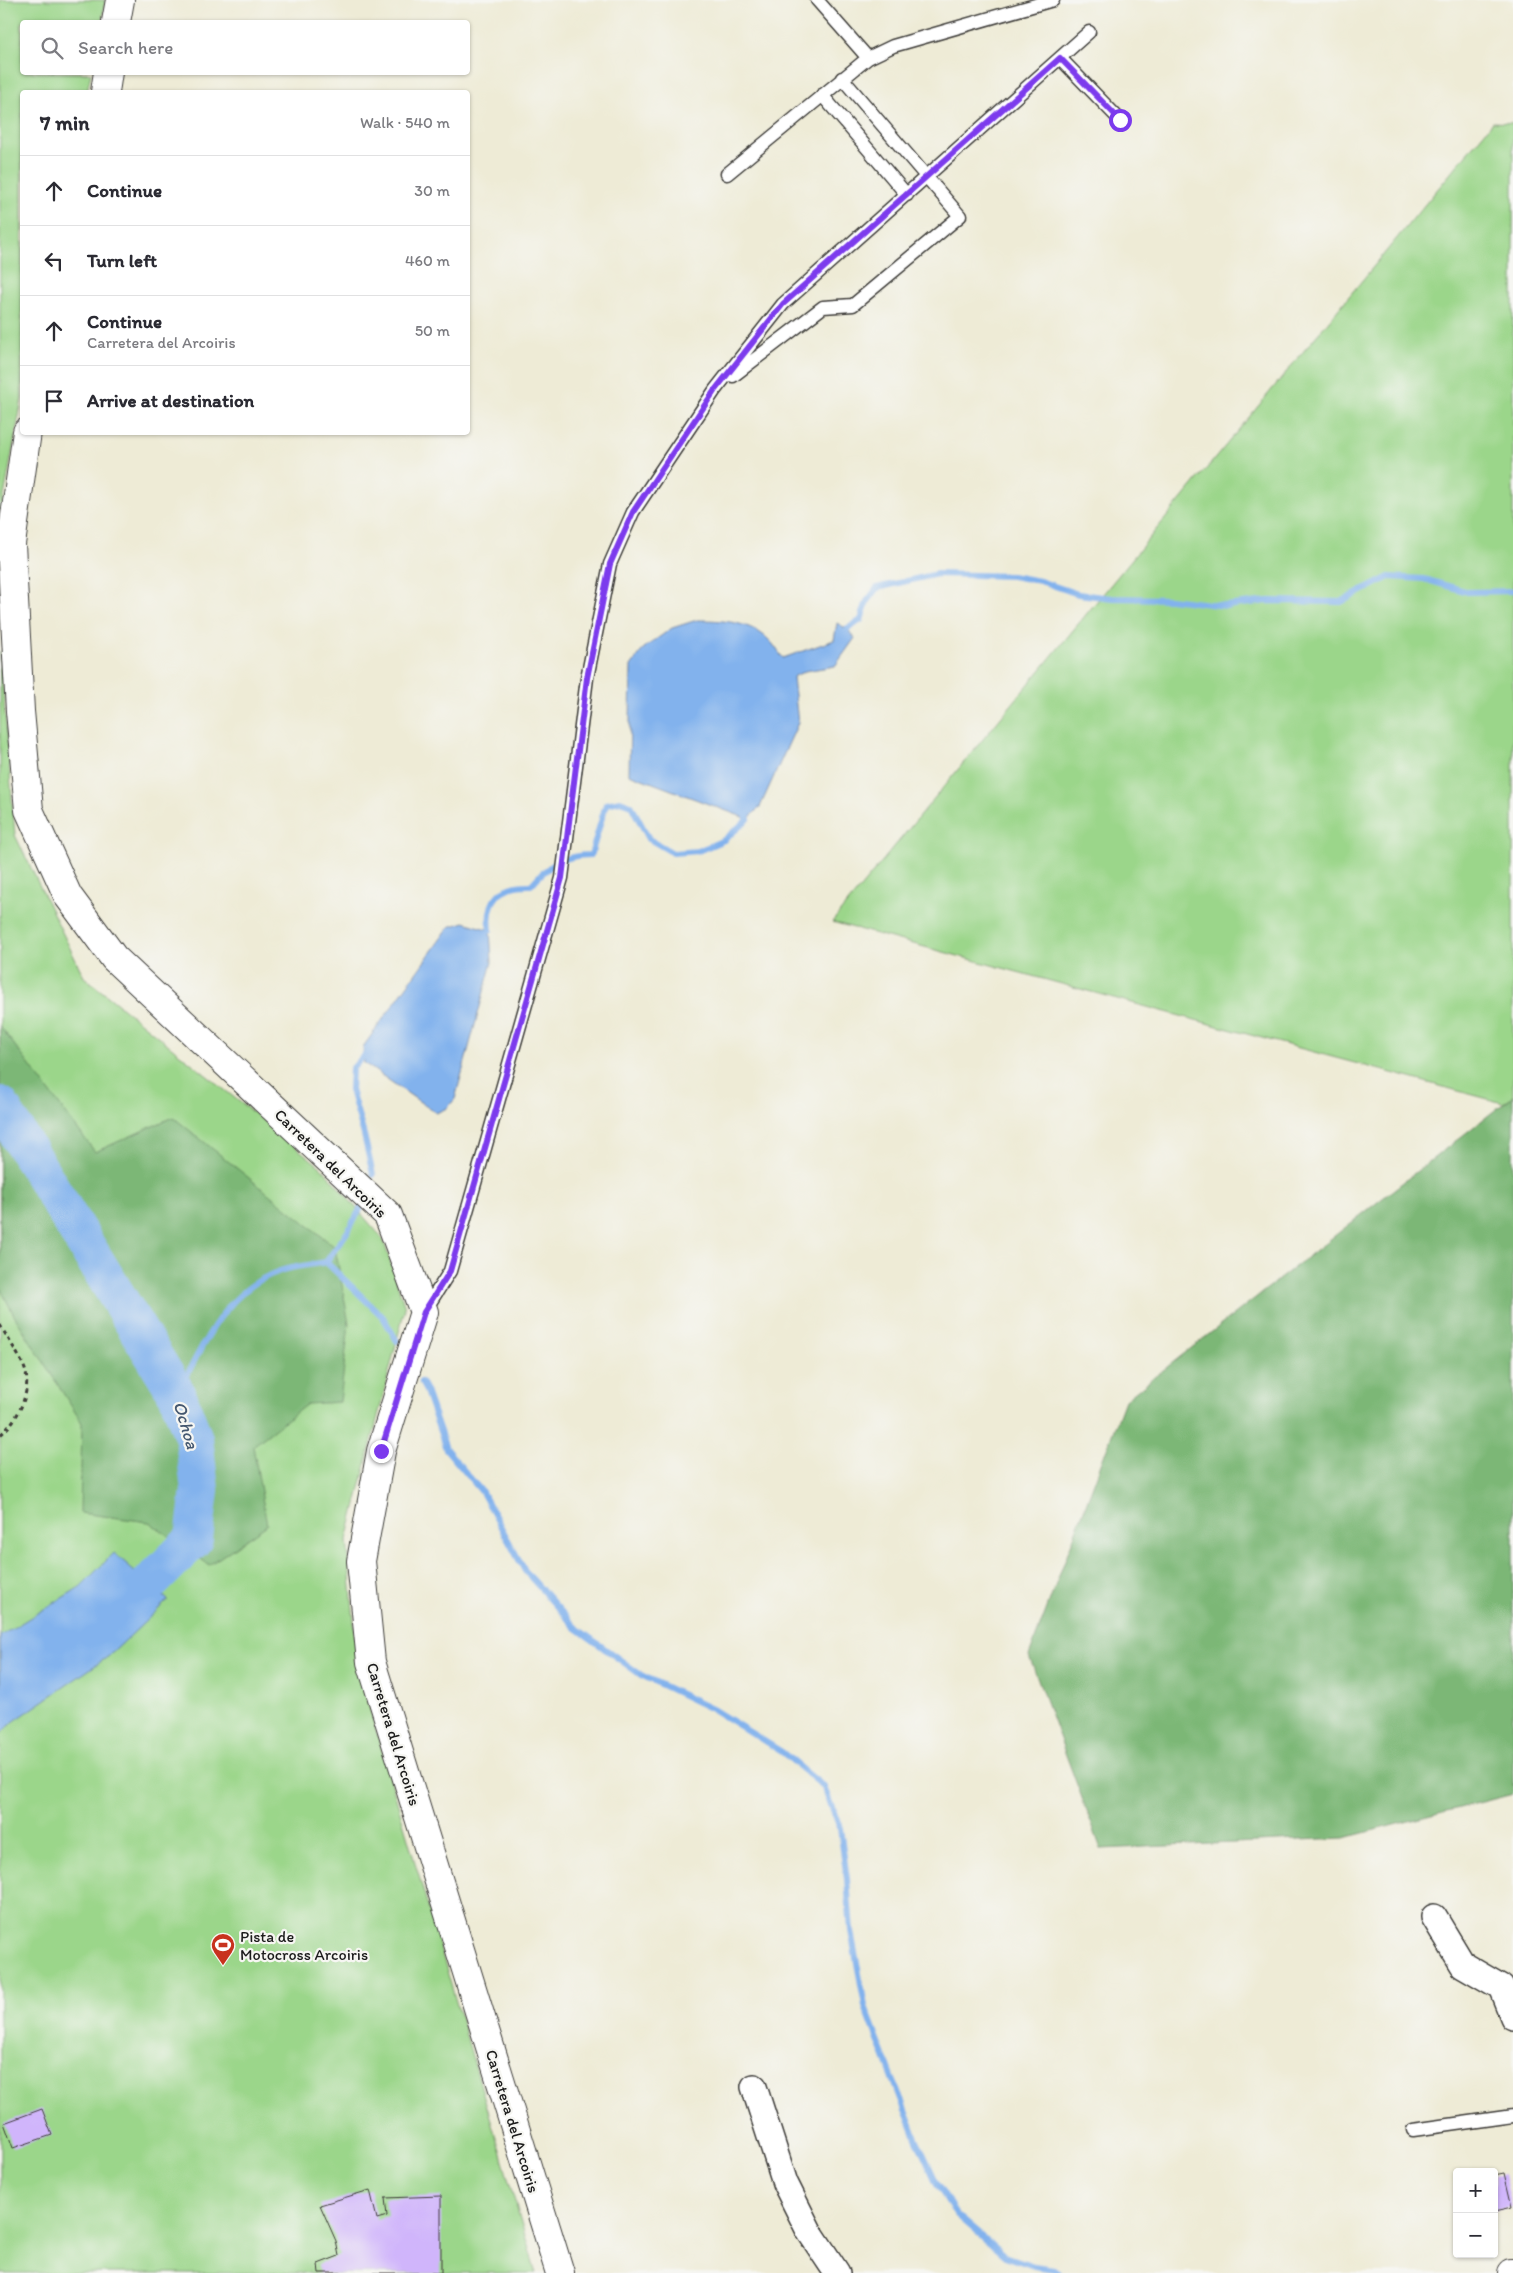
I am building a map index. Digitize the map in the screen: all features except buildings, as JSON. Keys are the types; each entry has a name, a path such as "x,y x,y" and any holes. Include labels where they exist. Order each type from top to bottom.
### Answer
{"street":[{"path":"116,20 120,0"},
{"path":"105,90 108,75"},
{"name":"Carretera del Arcoiris","path":"27,435 11,544 21,721 29,810 68,896 114,958 388,1215 424,1312 381,1451 361,1561 371,1662 560,2273"},
{"path":"1434,1917 1463,1965 1507,1982 1513,2017"},
{"path":"754,2087 785,2183 809,2231 837,2273"}],"lane":[{"path":"818,0 868,58"},
{"path":"727,174 868,58 893,46 1053,0"},
{"path":"424,1312 450,1271 563,874 587,678 610,564 633,512 715,390 783,304 1089,32"},
{"path":"1060,58 1120,120"},
{"path":"715,390 823,307 853,305 960,216 842,78"},
{"path":"822,95 907,195"},
{"path":"1412,2130 1513,2116"}],"path":[{"path":"0,1325 26,1372 25,1392 18,1415 0,1435"}],"green space":[{"path":"0,0 105,0 102,20 20,20 20,75 91,75 87,90 20,90 20,410 0,518"},
{"path":"1493,122 1513,123 1513,1096 1503,1103 832,922"},
{"name":"Pista de Motocross Arcoiris","path":"0,651 15,835 84,977 322,1168 383,1239 405,1308 347,1540 358,1669 536,2273 0,2273"},
{"path":"0,1026 95,1152 173,1117 335,1247 349,1324 340,1402 307,1404 253,1446 267,1525 209,1565 149,1522 80,1513 82,1423 15,1317 0,1288"},
{"path":"1513,1096 1513,1794 1344,1838 1101,1849 1029,1656 1125,1400"}],"water":[{"path":"697,620 725,621 752,628 770,641 783,658 834,640 837,623 847,629 855,638 835,666 805,671 793,677 798,723 760,807 748,819 629,774 631,666 644,648 672,628"},
{"path":"464,922 490,930 492,962 455,1099 447,1108 436,1113 364,1063 363,1047 449,927"},
{"path":"114,1553 168,1600 109,1656 13,1722 0,1735 0,1636 80,1587"}],"waterway":[{"path":"844,637 847,629 861,620 867,601 877,588 937,574 1012,576 1040,581 1078,594 1112,598 1170,599 1226,606 1268,601 1341,602 1389,577 1424,579 1468,592 1513,591"},
{"path":"485,935 490,930 489,919 493,902 504,891 511,887 531,885 557,862 581,855 591,855 606,804 620,801 631,805 649,839 673,853 698,851 724,840 748,819 745,811"},
{"path":"370,1049 352,1069 351,1090 373,1175"},
{"name":"Ochoa","path":"0,1105 177,1394 194,1439 200,1490 194,1539 149,1584 108,1615"},
{"path":"326,1262 348,1231 363,1204"},
{"path":"177,1394 206,1339 230,1306 244,1291 261,1280 291,1268 326,1262 383,1317 397,1341"},
{"path":"421,1382 426,1391 446,1449 482,1492 525,1571 575,1627 641,1675 714,1710 782,1752 824,1787 840,1828 847,1879 851,1931 865,2006 916,2138 938,2186 956,2214 1005,2256 1034,2266 1054,2269 1059,2273"}],"place":[{"name":"Pista de Motocross Arcoiris","path":"223,1966"}],"route":[{"path":"381,1451 424,1312 450,1271 562,878 587,678 610,564 633,512 715,390 783,304 1060,58 1120,120"}]}
